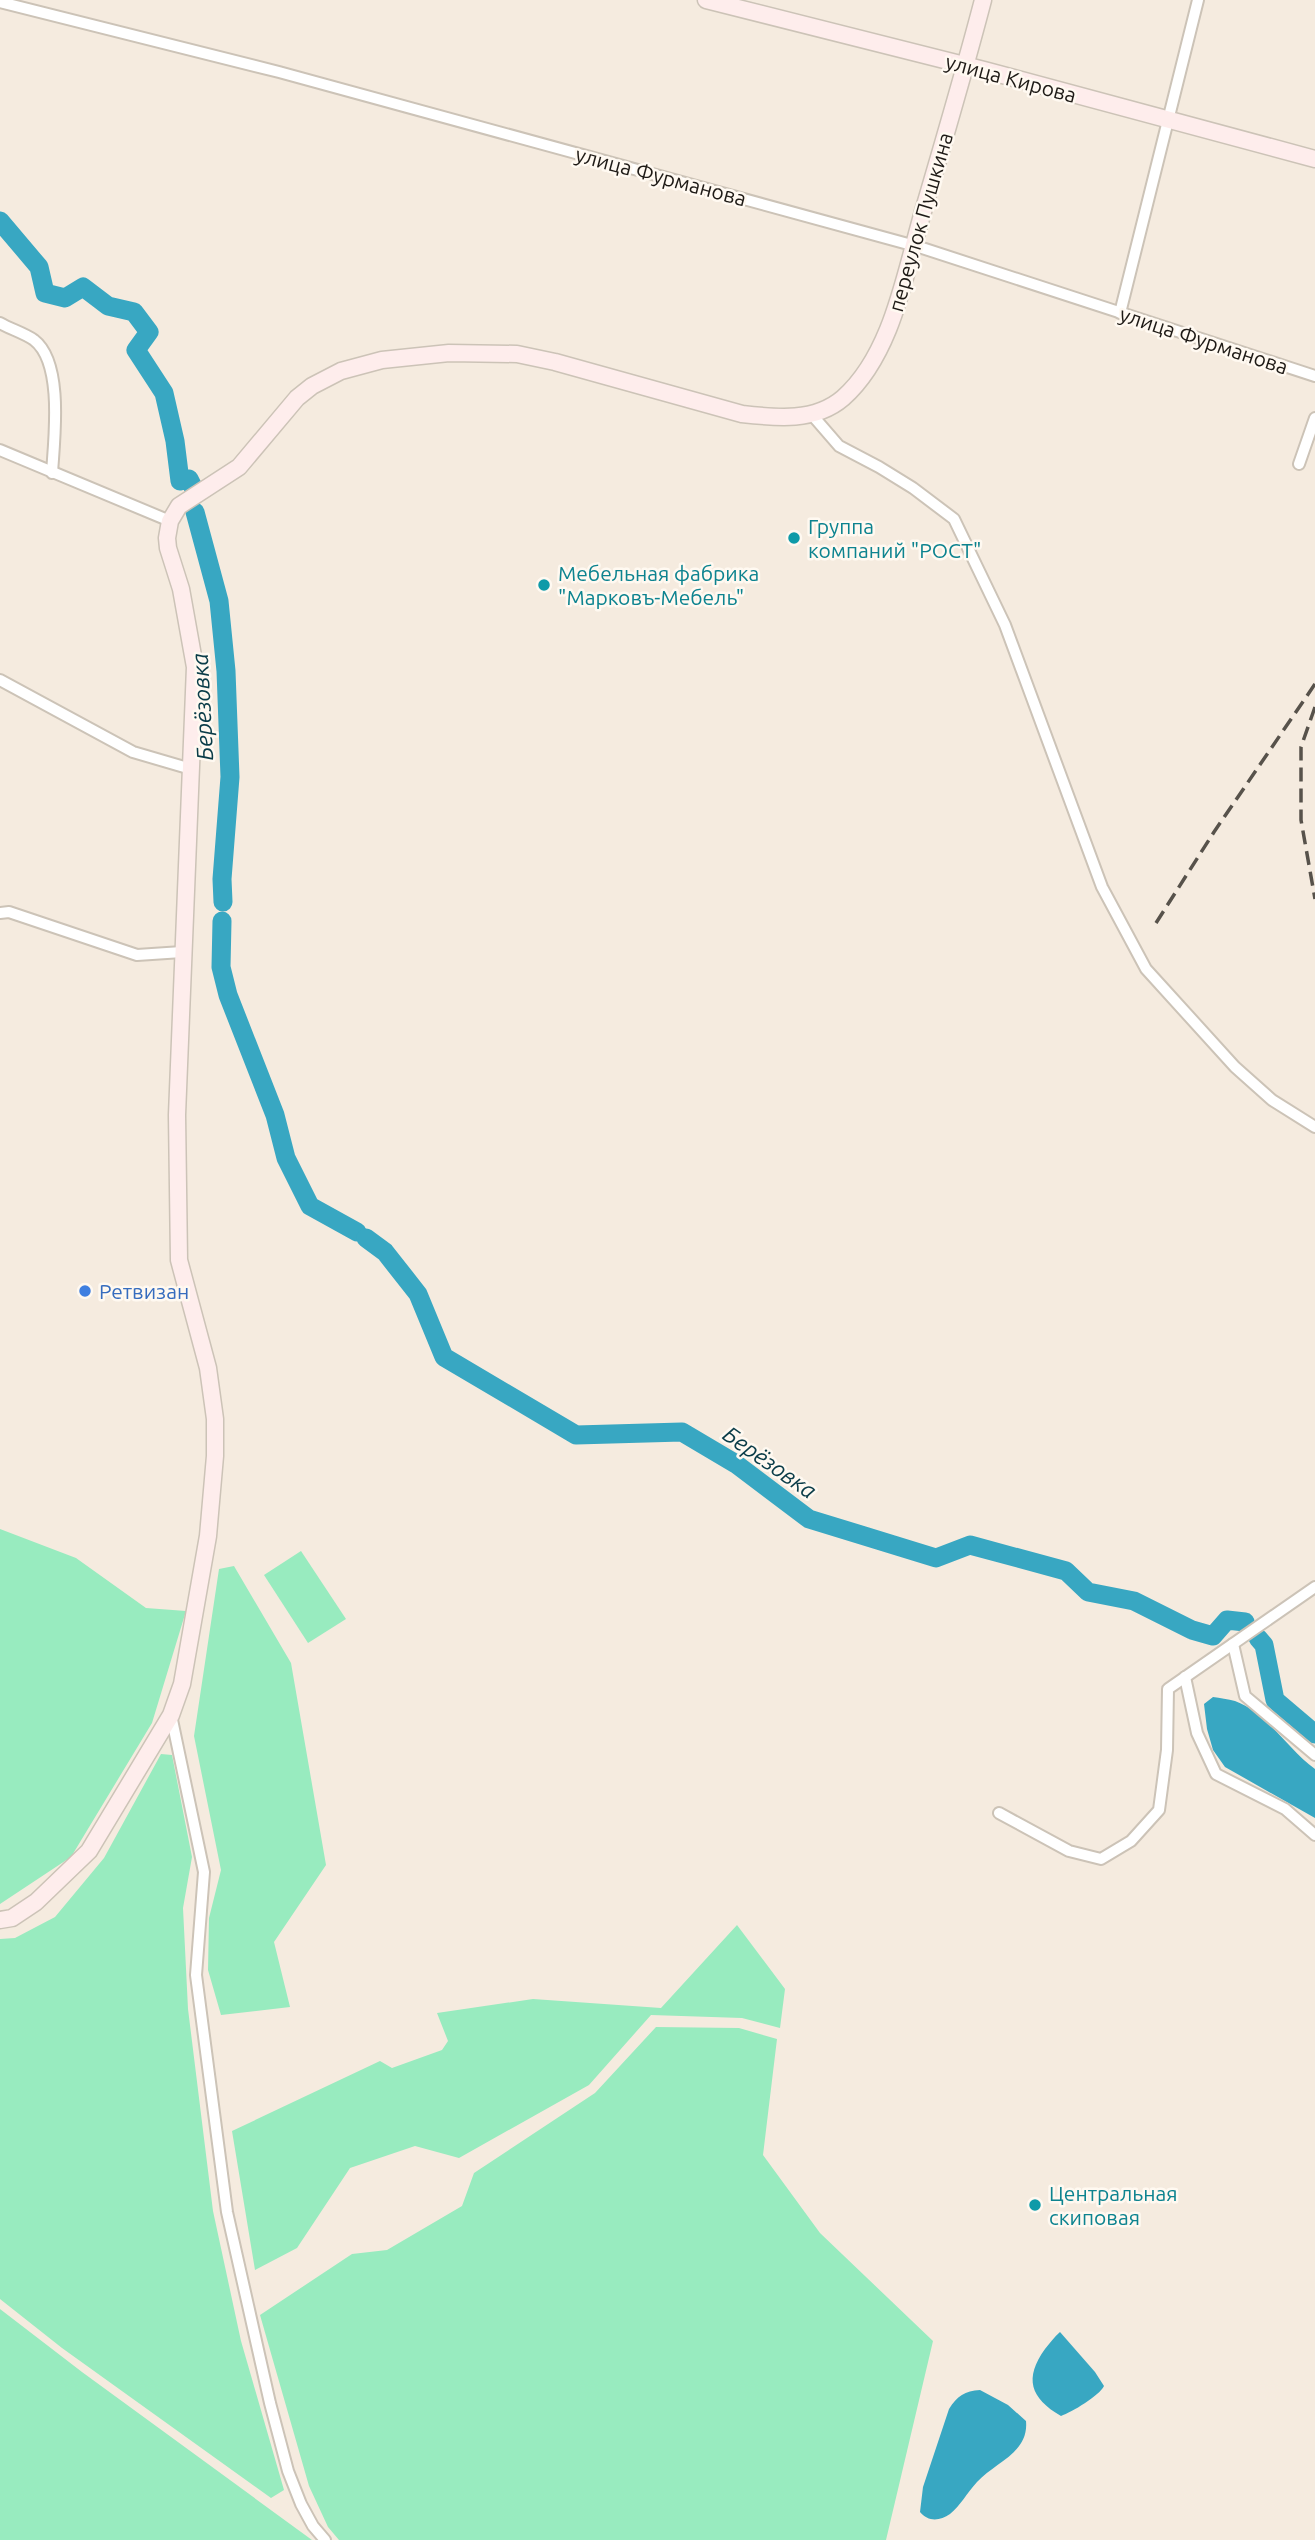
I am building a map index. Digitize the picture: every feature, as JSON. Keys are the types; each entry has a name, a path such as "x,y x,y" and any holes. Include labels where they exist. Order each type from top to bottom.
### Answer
{"street":[{"name":"улица Кирова","path":"706,0 1315,159"},
{"name":"переулок Пушкина","path":"813,416 842,399 870,368 895,311 983,0"},
{"path":"1119,313 1198,0"},
{"name":"улица Фурманова","path":"0,2 341,88 912,246 1315,376"},
{"path":"0,323 36,341 51,368 56,405 52,473"},
{"path":"0,1920 12,1918 36,1902 89,1851 171,1715 182,1684 208,1536 215,1456 215,1419 208,1368 179,1259 177,1115 195,667 181,589 167,538 170,520 179,506 239,467 297,398 312,386 341,371 383,360 449,353 517,354 567,365 742,414 772,417 813,416 839,446 902,481 954,519 1005,625 1102,887 1146,968 1235,1067 1272,1100 1315,1127"},
{"path":"1299,464 1315,418"},
{"path":"0,450 170,520"},
{"path":"0,680 133,752 191,769"},
{"path":"0,913 9,912 137,955 182,952"},
{"path":"999,1813 1069,1851 1101,1859 1130,1841 1159,1810 1167,1750 1168,1689 1315,1587"},
{"path":"1233,1644 1245,1696 1315,1755"},
{"path":"1185,1677 1197,1733 1216,1774 1285,1809 1315,1835"},
{"path":"171,1715 204,1872 196,1975 227,2211 288,2471 301,2504 313,2526 325,2540"}],"green space":[{"path":"0,1529 76,1558 146,1608 186,1611 152,1723 71,1857 0,1904"},
{"path":"301,1551 346,1619 308,1643 264,1575"},
{"path":"234,1566 291,1663 326,1865 274,1942 290,2007 221,2015 208,1970 209,1918 221,1870 194,1736 219,1569"},
{"path":"161,1754 172,1755 192,1857 183,1908 188,2009 213,2211 241,2341 284,2490 271,2498 62,2348 0,2299 0,1939 15,1938 55,1917 104,1858"},
{"path":"737,1925 785,1989 780,2028 742,2018 651,2015 589,2085 459,2158 415,2146 350,2168 297,2248 255,2270 232,2131 380,2061 392,2068 442,2050 448,2041 437,2013 533,1999 661,2008"},
{"path":"656,2027 739,2028 777,2039 763,2155 820,2233 933,2341 886,2540 339,2540 328,2527 309,2486 260,2315 352,2254 387,2250 462,2206 474,2173 595,2093"},
{"path":"0,2309 82,2372 312,2540 0,2540"}],"water":[{"path":"1213,1697 1235,1701 1257,1714 1315,1769 1315,1818 1225,1767 1213,1750 1207,1729 1204,1704"},
{"path":"1060,2332 1104,2386 1091,2399 1061,2416 1042,2402 1034,2387 1033,2378 1038,2359"},
{"path":"980,2390 1008,2405 1026,2421 1022,2441 1017,2449 977,2482 950,2514 938,2519 927,2518 920,2512 923,2487 949,2409 962,2395"}],"waterway":[{"name":"Берёзовка","path":"0,221 39,267 45,293 65,298 83,287 108,306 134,312 149,332 136,350 164,393 175,441 180,481 189,479 193,487"},
{"name":"Берёзовка","path":"195,512 219,601 226,671 230,777 222,879 223,902"},
{"name":"Берёзовка","path":"222,921 221,967 228,995 275,1115 286,1158 310,1206 357,1232"},
{"name":"Берёзовка","path":"366,1238 385,1252 418,1294 444,1357 576,1435 682,1432 736,1464 809,1519 936,1558 970,1545 1066,1571 1088,1592 1134,1601 1192,1630 1213,1636 1227,1620 1245,1622"},
{"name":"Берёзовка","path":"1258,1638 1264,1645 1275,1700 1315,1734"}],"railway":[{"path":"1156,923 1214,832 1315,684"},
{"path":"1315,707 1301,747 1301,820 1315,899"}],"place":[{"name":"Группа компаний \"РОСТ\"","path":"794,538"},
{"name":"Мебельная фабрика \"Марковъ-Мебель\"","path":"544,585"},
{"name":"Ретвизан","path":"85,1291"},
{"name":"Центральная скиповая","path":"1035,2205"}]}
